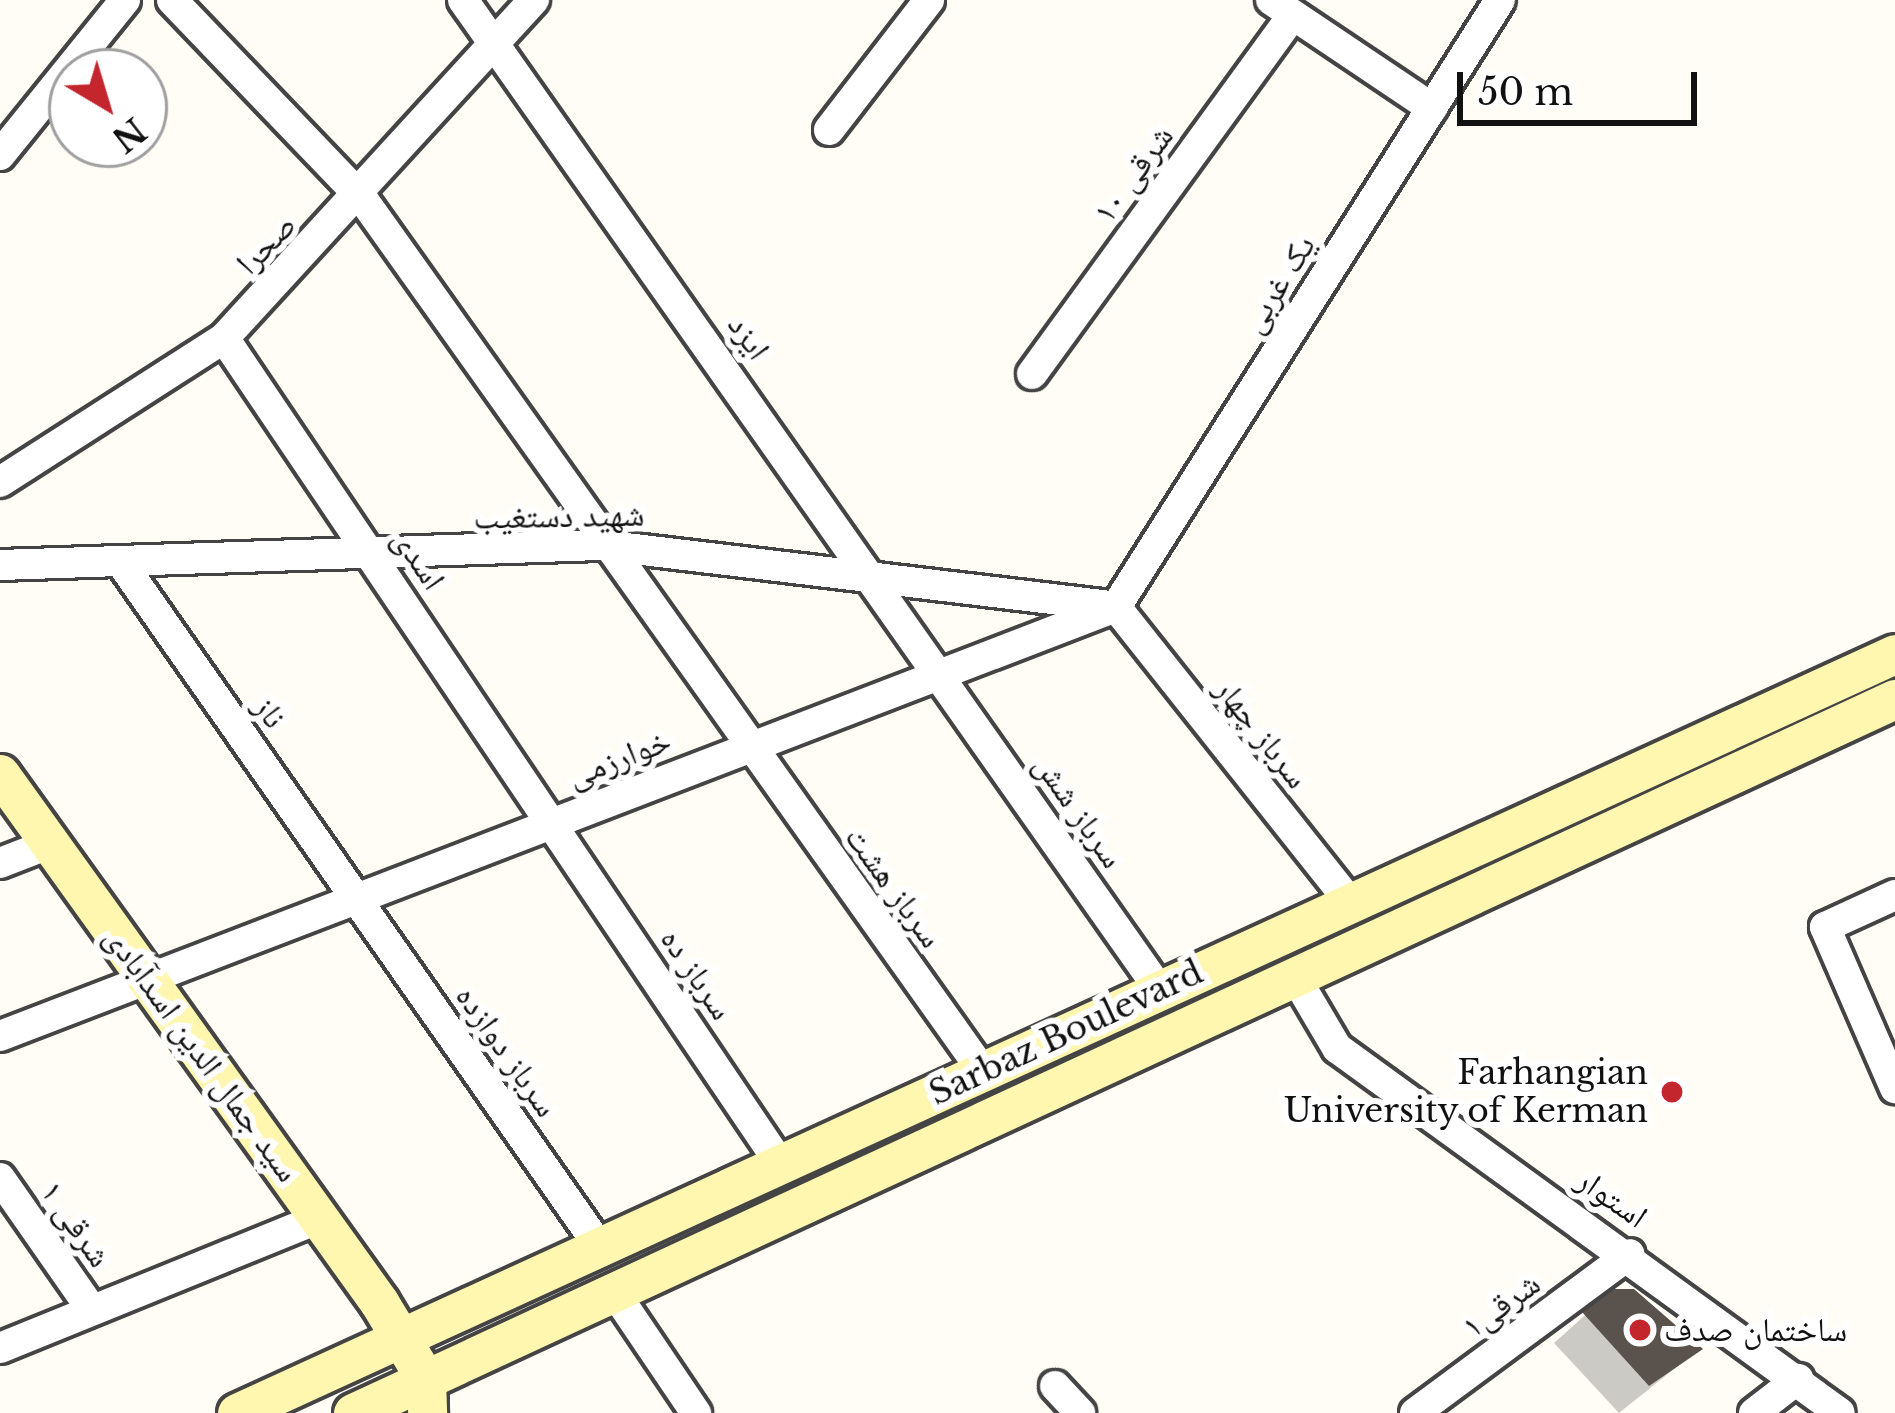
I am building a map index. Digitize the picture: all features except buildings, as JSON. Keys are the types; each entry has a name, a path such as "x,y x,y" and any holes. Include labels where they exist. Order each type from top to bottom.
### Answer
{"main road":[{"name":"Sarbaz Boulevard","path":"237,1413 1895,654"},
{"name":"Sarbaz Boulevard","path":"353,1413 428,1398 615,1293 1895,698"},
{"name":"سید جمال الدین اسدآبادی","path":"0,773 402,1336 428,1398"}],"street":[{"path":"0,155 125,0"},
{"path":"172,0 362,198 601,545 748,748"},
{"name":"ایزد","path":"463,0 499,40 940,675"},
{"name":"صحرا","path":"0,482 224,338 362,198 534,0"},
{"path":"829,130 929,0"},
{"name":"یک غربی","path":"1116,607 1500,0"},
{"path":"1282,8 1432,108"},
{"name":"شرقی ۱۰","path":"1031,374 1282,8"},
{"name":"اسدی","path":"224,338 552,822"},
{"name":"شهید دستغیب","path":"0,565 125,568 601,545 866,568 1116,607"},
{"name":"ناز","path":"125,568 356,897"},
{"name":"خوارزمی","path":"0,1036 1116,607"},
{"name":"سرباز چهار","path":"1116,607 1351,904"},
{"name":"سرباز شش","path":"940,675 1159,989"},
{"name":"سرباز هشت","path":"748,748 982,1070"},
{"name":"سرباز ده","path":"552,822 782,1166"},
{"path":"0,862 50,844"},
{"path":"1895,895 1825,927 1895,1088"},
{"name":"سرباز دوازده","path":"356,897 599,1246"},
{"name":"استوار","path":"1294,975 1337,1048 1630,1254 1840,1413"},
{"name":"شرقی ۱","path":"0,1178 92,1310"},
{"path":"0,1348 320,1218"},
{"name":"شرقی۱","path":"1415,1413 1630,1254"},
{"path":"615,1293 696,1413"},
{"path":"1754,1413 1798,1379"},
{"path":"1055,1386 1080,1413"}],"place":[{"name":"Farhangian University of Kerman","path":"1672,1092"},
{"name":"ساختمان صدف","path":"1640,1330"}]}
